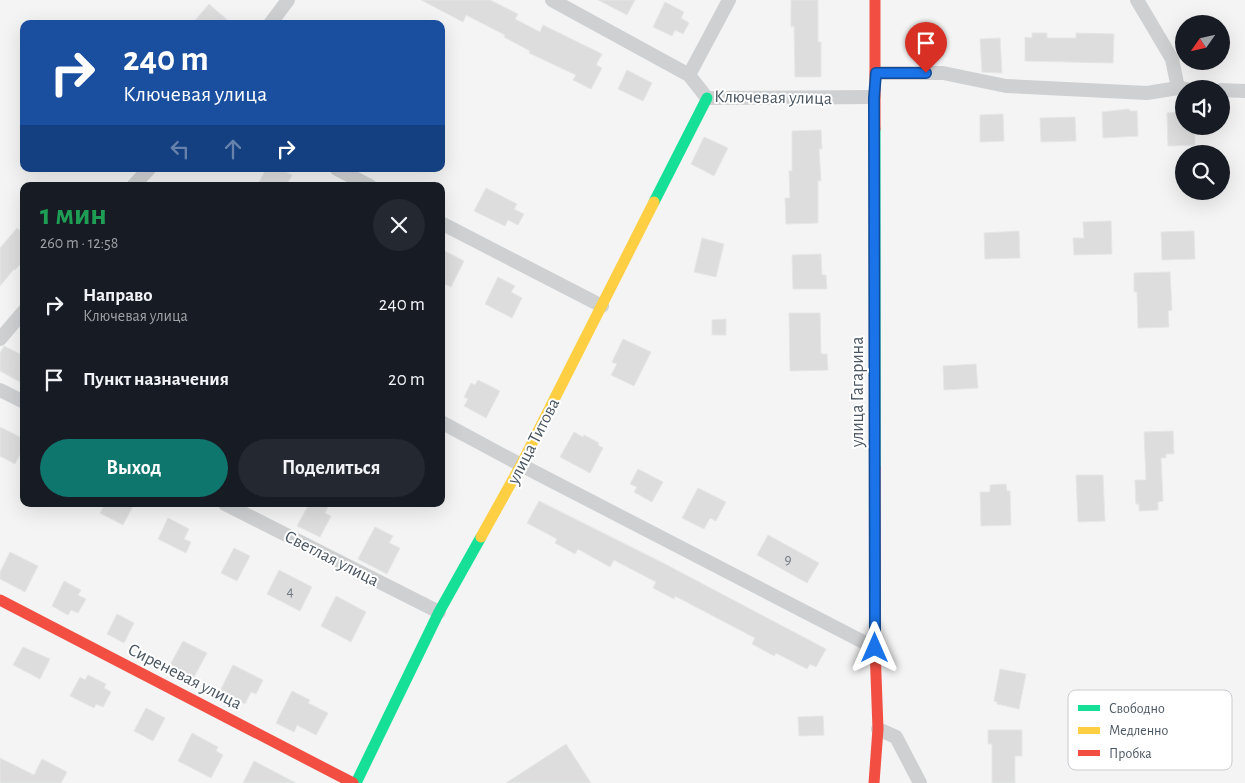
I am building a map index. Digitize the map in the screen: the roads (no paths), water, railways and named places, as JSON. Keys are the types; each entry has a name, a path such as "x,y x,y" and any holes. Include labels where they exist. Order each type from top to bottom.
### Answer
{"street":[{"path":"273,20 288,0"},
{"name":"Ключевая улица","path":"552,0 689,75 707,98 874,98"},
{"path":"689,75 729,0"},
{"name":"улица Гагарина","path":"874,783 878,729 875,648 875,0"},
{"path":"1137,0 1172,59 1180,80"},
{"path":"876,73 942,73 1006,86 1147,93 1175,90"},
{"path":"1230,90 1245,91"},
{"name":"улица Титова","path":"355,783 439,612 521,465 707,98"},
{"path":"137,182 146,172"},
{"path":"343,172 362,182"},
{"path":"445,225 602,306"},
{"path":"0,339 20,316"},
{"path":"0,390 20,400"},
{"path":"445,424 875,648"},
{"name":"Светлая улица","path":"231,507 439,612"},
{"name":"Сиреневая улица","path":"0,600 355,783"},
{"path":"878,729 896,737 920,783"}]}
